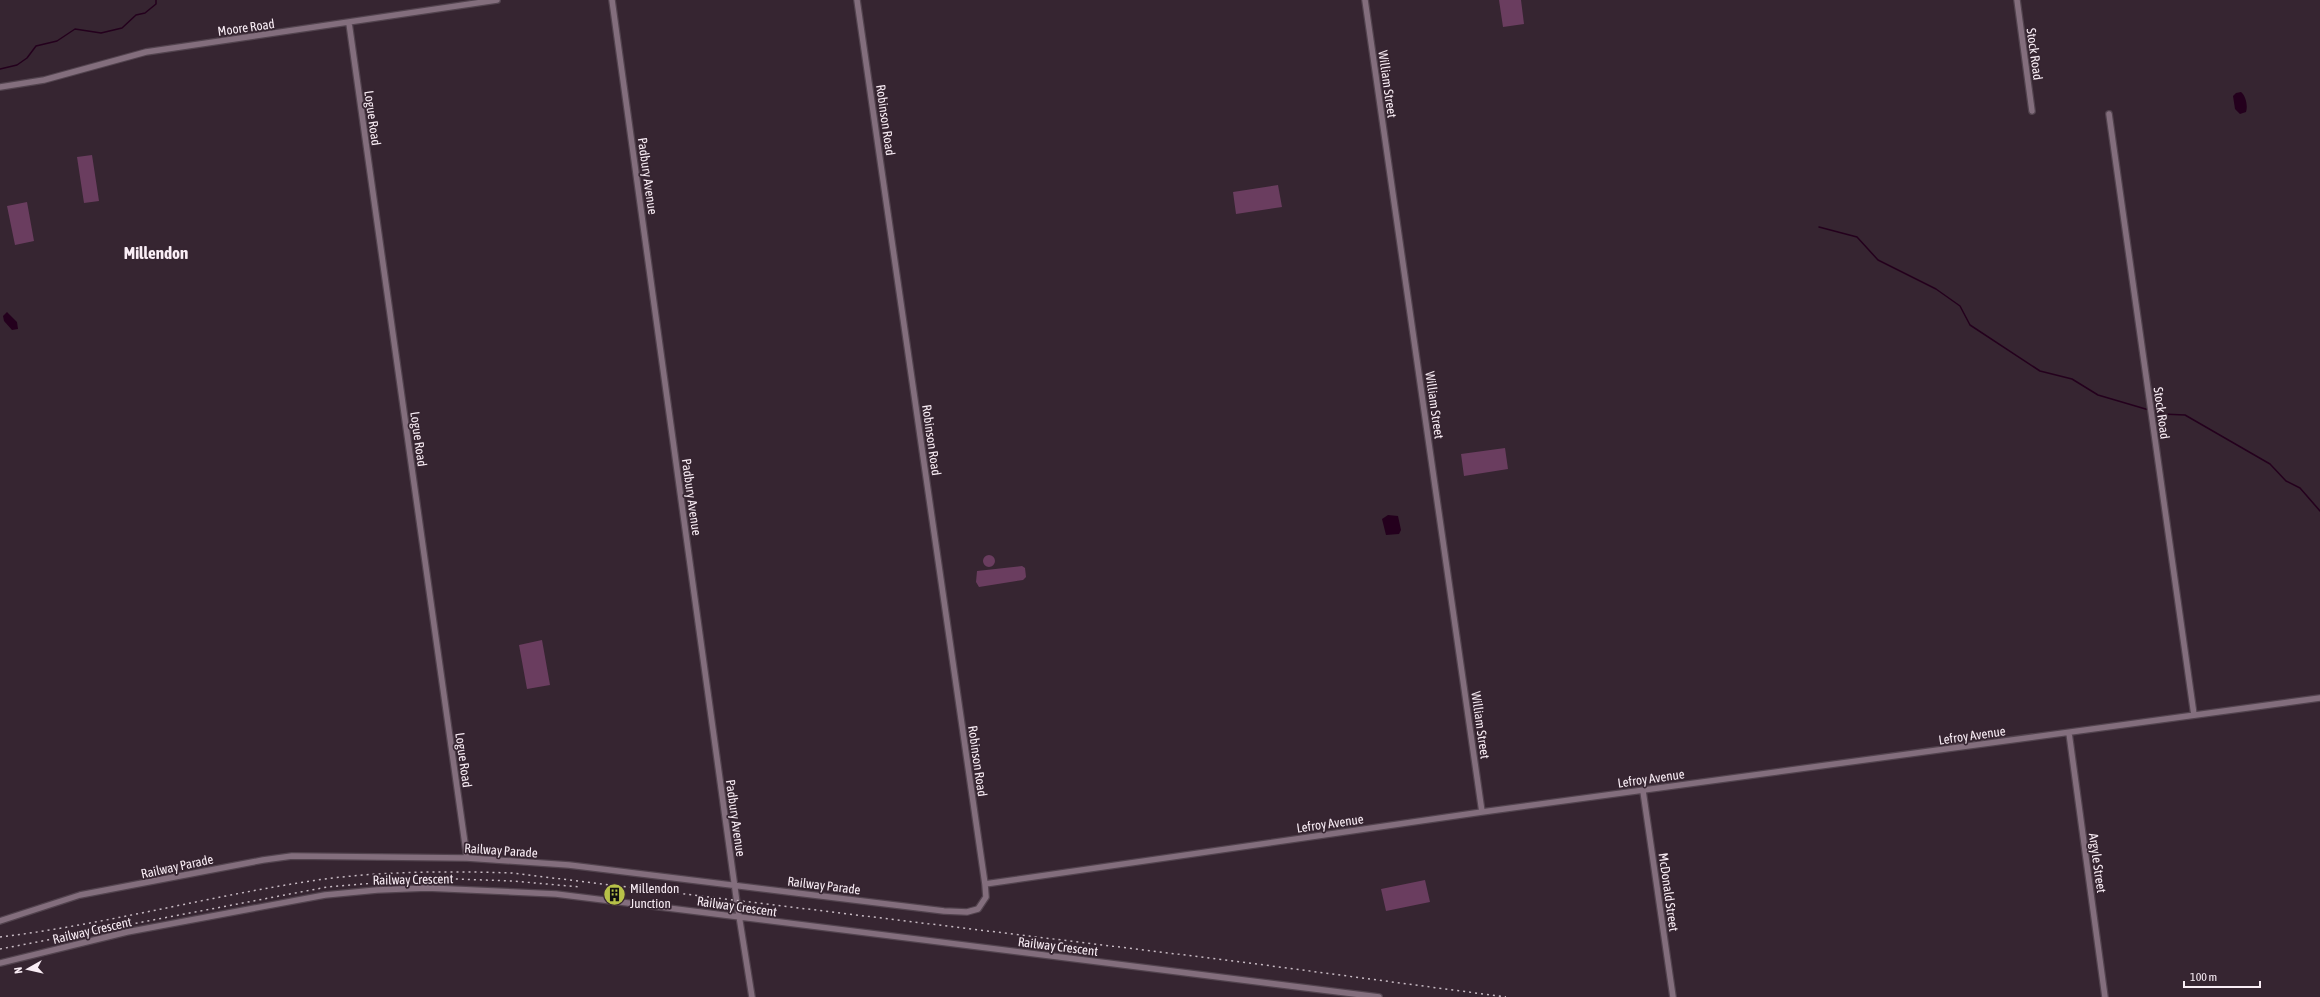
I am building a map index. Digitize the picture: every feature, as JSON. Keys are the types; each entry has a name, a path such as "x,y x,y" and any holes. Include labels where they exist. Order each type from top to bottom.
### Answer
{"street":[{"name":"Moore Road","path":"0,87 44,80 146,52 497,0"},
{"name":"Padbury Avenue","path":"612,0 739,918 752,997"},
{"name":"Robinson Road","path":"857,0 985,884"},
{"name":"William Street","path":"1365,0 1482,812"},
{"name":"Stock Road","path":"2017,0 2032,111"},
{"name":"Logue Road","path":"349,23 467,858"},
{"name":"Stock Road","path":"2109,114 2194,715"},
{"name":"Lefroy Avenue","path":"985,884 1482,812 2320,698"},
{"name":"Argyle Street","path":"2069,733 2105,997"},
{"name":"McDonald Street","path":"1643,790 1673,997"},
{"name":"Railway Parade","path":"0,920 80,895 263,860 292,856 467,858 569,865 735,887 806,893 944,911 966,912 978,909 986,897 985,884"},
{"name":"Railway Crescent","path":"0,963 127,932 325,895 377,890 427,888 556,894 1379,997"}],"shaded area":[{"path":"1499,0 1521,0 1524,24 1503,27"},
{"path":"2241,92 2246,101 2247,107 2246,112 2240,114 2235,109 2233,96 2236,93"},
{"path":"92,155 99,201 84,203 77,157"},
{"path":"1278,185 1282,207 1236,214 1233,192"},
{"path":"27,202 34,241 15,245 7,206"},
{"path":"7,312 17,322 18,329 12,330 4,321 3,316"},
{"path":"1505,448 1508,469 1464,476 1461,454"},
{"path":"1388,515 1398,516 1401,530 1399,534 1386,535 1382,519"},
{"path":"989,555 993,557 995,561 993,565 989,567 985,565 983,561 985,557"},
{"path":"1022,566 1025,568 1026,577 1023,580 979,587 976,582 977,571"},
{"path":"542,640 550,685 527,689 519,645"},
{"path":"1425,880 1430,902 1386,911 1381,889"}],"waterway":[{"path":"0,69 17,65 27,58 36,46 57,41 75,29 101,33 122,28 136,15 145,13 156,4 156,0"},
{"path":"1819,227 1857,237 1878,260 1936,289 1960,306 1970,325 2040,371 2072,379 2098,395 2149,410"},
{"path":"2153,411 2162,414 2185,415 2270,464 2286,481 2300,488 2320,511"}],"railway":[{"path":"0,937 81,925 284,885 348,876 418,872 512,873 1234,961 1506,997"},
{"path":"0,949 327,887 400,881 455,879 512,881 581,887"}],"place":[{"name":"Millendon Junction","path":"615,895"}],"district":[{"name":"Millendon","path":"156,253"}]}
